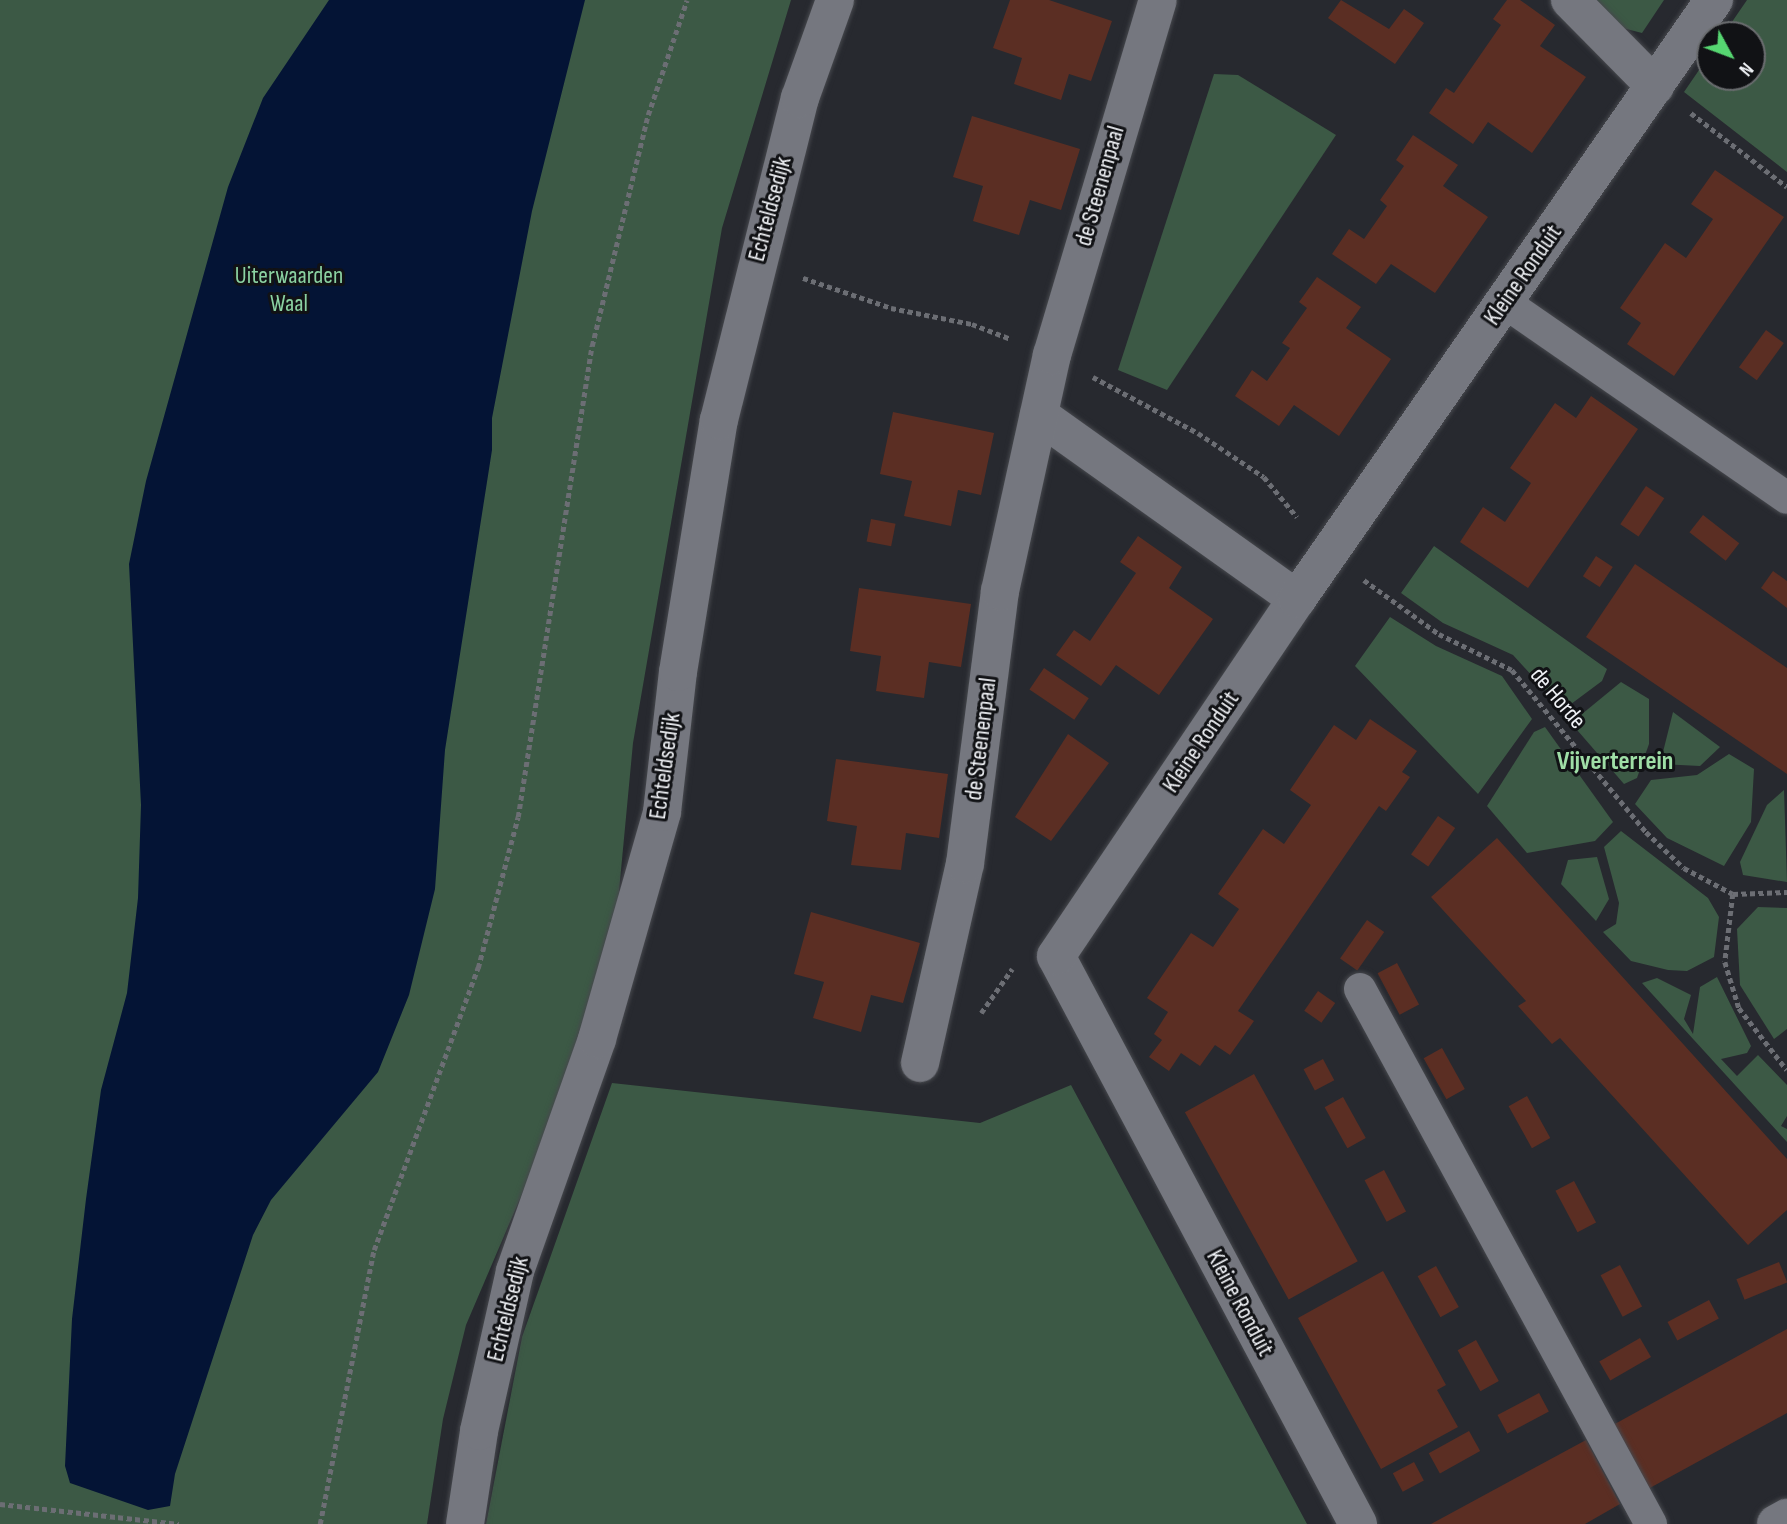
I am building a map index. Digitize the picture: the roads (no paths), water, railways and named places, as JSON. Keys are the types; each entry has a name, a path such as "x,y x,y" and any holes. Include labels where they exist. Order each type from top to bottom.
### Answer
{"street":[{"name":"Echteldsedijk","path":"465,1524 479,1430 515,1271 597,1038 662,812 678,672 719,420 797,111 835,0"},
{"name":"de Steenenpaal","path":"920,1063 965,863 1000,592 1039,415 1120,113 1158,0"},
{"path":"1570,0 1655,86"},
{"name":"Kleine Ronduit","path":"1358,1524 1056,956 1297,599 1714,0"},
{"path":"1039,415 1297,599"},
{"path":"1776,1524 1787,1518"}],"lane":[{"path":"1504,302 1787,498"},
{"path":"1360,989 1651,1524"}],"water":[{"path":"329,0 585,0 532,211 492,418 492,450 445,750 435,889 409,995 378,1072 271,1200 253,1235 175,1474 170,1506 148,1510 70,1483 65,1466 72,1319 86,1199 101,1090 127,993 138,898 141,805 129,564 146,481 228,187 263,98"}],"district":[{"name":"Vijverterrein","path":"1615,762"}],"park label":[{"name":"Uiterwaarden Waal","path":"289,290"}]}
